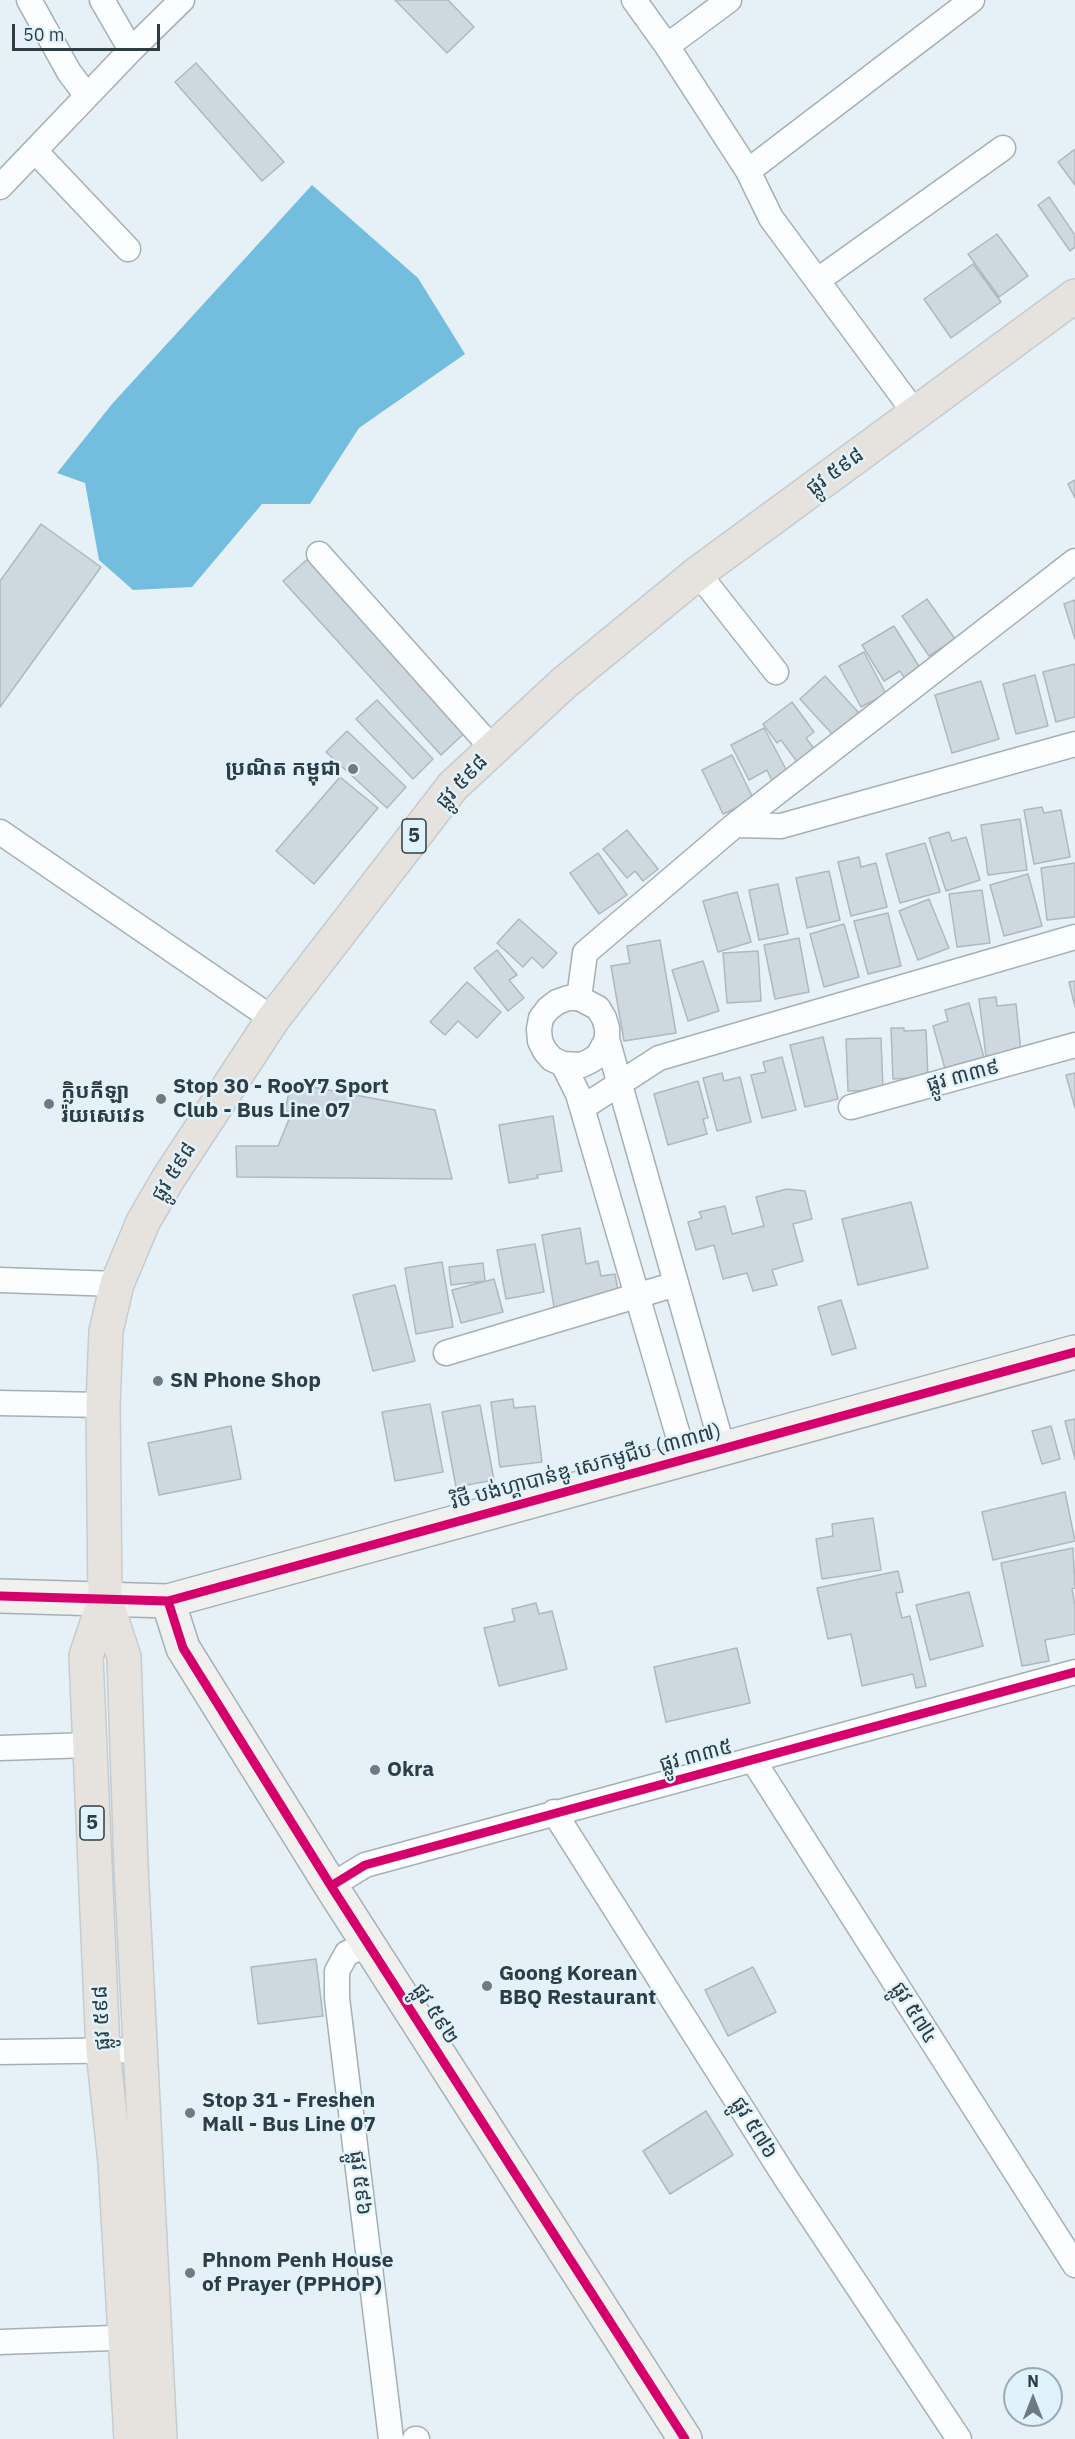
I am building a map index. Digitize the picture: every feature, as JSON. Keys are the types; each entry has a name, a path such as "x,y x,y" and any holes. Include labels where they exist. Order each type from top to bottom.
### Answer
{"main road":[{"name":"ផ្លូវ ៥៩៨","path":"131,2439 140,2337 140,2050 124,1657 105,1599 103,1404 106,1331 117,1284 143,1222 168,1179 273,1019 453,786 564,683 698,573 1075,296"},
{"name":"ផ្លូវ ៥៩៨","path":"105,1599 86,1656 103,2051 115,2162 140,2337 160,2439"}],"street":[{"path":"29,0 69,72 87,96"},
{"path":"102,0 131,50"},
{"path":"0,187 182,0"},
{"path":"634,0 667,46 748,171 771,218 915,413"},
{"path":"667,46 729,0"},
{"path":"748,171 972,0"},
{"path":"818,280 1003,148"},
{"path":"35,151 128,249"},
{"path":"319,554 493,749"},
{"path":"579,998 585,953 735,825 1075,561"},
{"path":"698,573 776,672"},
{"path":"735,825 781,826 1075,744"},
{"path":"0,832 273,1019"},
{"path":"582,1108 659,1058 1075,937"},
{"path":"607,1039 598,1056 590,1061 582,1065 562,1064 552,1059 545,1051 540,1041 539,1029 548,1009 568,998 579,998 598,1008 604,1018 619,1086 723,1449"},
{"name":"ផ្លូវ ៣៣៩","path":"851,1107 1075,1045"},
{"path":"562,1064 582,1108 685,1459"},
{"path":"0,1280 117,1284"},
{"path":"446,1353 675,1284"},
{"name":"វិថី បង់ហ្គាបាន់ឌូ សេកមូជីប (៣៣៧)","path":"0,1596 168,1600 1075,1352"},
{"path":"0,1403 103,1404"},
{"name":"ផ្លូវ ៥៩២","path":"168,1600 183,1648 331,1886 685,2439"},
{"name":"ផ្លូវ ៣៣៥","path":"331,1886 365,1865 1075,1672"},
{"path":"0,1749 89,1745"},
{"name":"ផ្លូវ ៥៧៤","path":"753,1760 1075,2265"},
{"name":"ផ្លូវ ៥៧៦","path":"554,1812 787,2180 959,2439"},
{"name":"ផ្លូវ ៥៩៦","path":"370,1945 347,1953 338,1971 337,1998 392,2439"},
{"path":"0,2052 140,2050"},
{"path":"0,2342 140,2337"}],"water":[{"path":"312,185 418,278 465,354 359,428 310,504 262,504 192,587 133,590 99,560 85,483 57,473 112,404"}],"building":[{"path":"395,0 448,0 474,27 447,53"},
{"path":"196,63 284,162 262,181 175,82"},
{"path":"1075,149 1075,185 1058,162"},
{"path":"1049,197 1075,235 1075,247 1070,251 1038,205"},
{"path":"997,234 1028,276 999,297 968,254"},
{"path":"973,264 1001,302 951,338 924,299"},
{"path":"1075,480 1075,498 1068,484"},
{"path":"41,524 101,567 0,707 0,581"},
{"path":"312,555 470,728 441,755 283,581"},
{"path":"927,599 955,639 929,656 902,616"},
{"path":"1075,600 1075,639 1064,604"},
{"path":"894,626 920,668 904,678 900,671 884,681 862,645"},
{"path":"864,652 886,694 861,707 839,666"},
{"path":"1075,664 1075,717 1056,722 1043,672"},
{"path":"1035,675 1048,726 1016,734 1003,684"},
{"path":"825,676 859,713 834,736 800,699"},
{"path":"981,681 999,739 952,753 935,695"},
{"path":"377,700 433,759 413,779 356,719"},
{"path":"792,702 814,732 806,738 815,750 798,763 781,740 777,743 763,724"},
{"path":"764,728 788,773 772,781 767,770 749,780 731,745"},
{"path":"347,731 406,787 387,808 326,752"},
{"path":"732,755 754,800 723,814 702,770"},
{"path":"340,777 378,808 314,884 276,851"},
{"path":"1042,807 1044,813 1061,810 1070,857 1034,864 1024,810"},
{"path":"1020,819 1027,870 988,875 981,825"},
{"path":"627,830 658,869 643,881 635,871 627,878 603,849"},
{"path":"949,832 952,841 966,837 980,880 946,891 929,838"},
{"path":"925,843 940,892 900,903 886,854"},
{"path":"598,853 627,895 599,914 570,873"},
{"path":"859,857 861,867 876,863 887,907 851,916 838,862"},
{"path":"1075,863 1075,917 1047,920 1041,868"},
{"path":"829,871 840,920 807,928 796,878"},
{"path":"1028,874 1042,926 1004,936 990,885"},
{"path":"778,884 788,934 759,940 749,890"},
{"path":"982,890 990,943 957,947 949,894"},
{"path":"737,892 751,942 718,952 703,901"},
{"path":"929,899 949,948 918,960 899,911"},
{"path":"888,913 901,966 868,974 854,921"},
{"path":"519,919 557,953 543,968 532,957 523,967 497,943"},
{"path":"844,924 859,977 824,987 810,934"},
{"path":"799,938 809,992 775,999 764,945"},
{"path":"660,940 676,1033 624,1041 611,966 630,963 627,946"},
{"path":"497,950 517,975 509,980 524,998 508,1011 474,968"},
{"path":"758,951 761,1001 727,1003 723,953"},
{"path":"703,961 719,1011 688,1021 672,970"},
{"path":"1075,981 1075,1007 1069,982"},
{"path":"467,982 501,1012 477,1038 458,1021 445,1035 430,1022"},
{"path":"996,997 997,1006 1016,1004 1021,1051 986,1056 979,999"},
{"path":"969,1003 985,1061 946,1072 933,1026 948,1021 945,1010"},
{"path":"891,1028 904,1028 904,1031 926,1030 928,1077 893,1079"},
{"path":"823,1037 838,1099 805,1107 790,1045"},
{"path":"881,1038 883,1090 848,1091 846,1039"},
{"path":"782,1057 796,1110 762,1118 751,1075 766,1072 763,1062"},
{"path":"722,1073 724,1081 740,1077 751,1122 717,1131 703,1078"},
{"path":"1075,1073 1075,1108 1066,1075"},
{"path":"698,1081 708,1118 703,1119 707,1134 668,1145 654,1094"},
{"path":"291,1083 435,1110 452,1179 237,1177 236,1146 278,1146 292,1112 285,1111"},
{"path":"553,1116 562,1171 509,1183 499,1125"},
{"path":"787,1189 805,1191 812,1219 793,1224 803,1261 772,1270 777,1285 753,1291 747,1273 723,1279 714,1245 696,1250 688,1222 702,1218 699,1212 725,1206 732,1234 764,1226 756,1197"},
{"path":"911,1202 928,1268 858,1285 842,1219"},
{"path":"580,1228 586,1264 598,1261 601,1276 615,1274 619,1296 555,1313 542,1235"},
{"path":"535,1244 544,1292 506,1299 497,1250"},
{"path":"442,1262 453,1327 416,1334 405,1268"},
{"path":"483,1263 485,1281 451,1285 449,1267"},
{"path":"494,1279 503,1312 461,1323 452,1290"},
{"path":"395,1285 415,1361 373,1371 353,1295"},
{"path":"841,1300 856,1348 832,1355 818,1307"},
{"path":"513,1399 514,1408 535,1406 542,1462 500,1467 491,1402"},
{"path":"430,1404 443,1472 395,1481 382,1412"},
{"path":"480,1405 494,1480 456,1487 442,1412"},
{"path":"1075,1419 1075,1459 1065,1421"},
{"path":"231,1426 241,1479 159,1495 148,1443"},
{"path":"1051,1426 1060,1459 1042,1464 1032,1431"},
{"path":"1065,1492 1075,1541 993,1560 982,1512"},
{"path":"873,1518 881,1570 822,1579 816,1539 833,1536 832,1524"},
{"path":"1073,1548 1075,1588 1072,1589 1075,1605 1075,1634 1045,1640 1049,1661 1022,1666 1001,1563"},
{"path":"898,1571 903,1592 896,1593 902,1618 910,1616 926,1686 916,1688 913,1674 862,1686 851,1634 828,1639 817,1588"},
{"path":"969,1592 983,1646 930,1660 916,1605"},
{"path":"536,1603 539,1614 552,1611 567,1669 499,1686 484,1628 515,1621 512,1609"},
{"path":"737,1648 750,1703 666,1722 654,1667"},
{"path":"316,1959 323,2016 258,2024 251,1967"},
{"path":"753,1967 776,2012 728,2036 705,1990"},
{"path":"706,2111 733,2155 670,2194 643,2151"}],"cycle path":[{"path":"0,1596 168,1601 1075,1352"},
{"path":"168,1601 183,1648 331,1886 685,2439"},
{"path":"331,1886 365,1865 1075,1672"}],"place":[{"name":"ប្រណិត កម្ពុជា","path":"353,769"},
{"name":"Stop 30 - RooY7 Sport Club - Bus Line 07","path":"161,1099"},
{"name":"ក្លិបកីឡា រ៉យសេវេន","path":"49,1104"},
{"name":"SN Phone Shop","path":"158,1381"},
{"name":"Okra","path":"375,1770"},
{"name":"Goong Korean BBQ Restaurant","path":"487,1986"},
{"name":"Stop 31 - Freshen Mall - Bus Line 07","path":"190,2113"},
{"name":"Phnom Penh House of Prayer (PPHOP)","path":"190,2273"}]}
